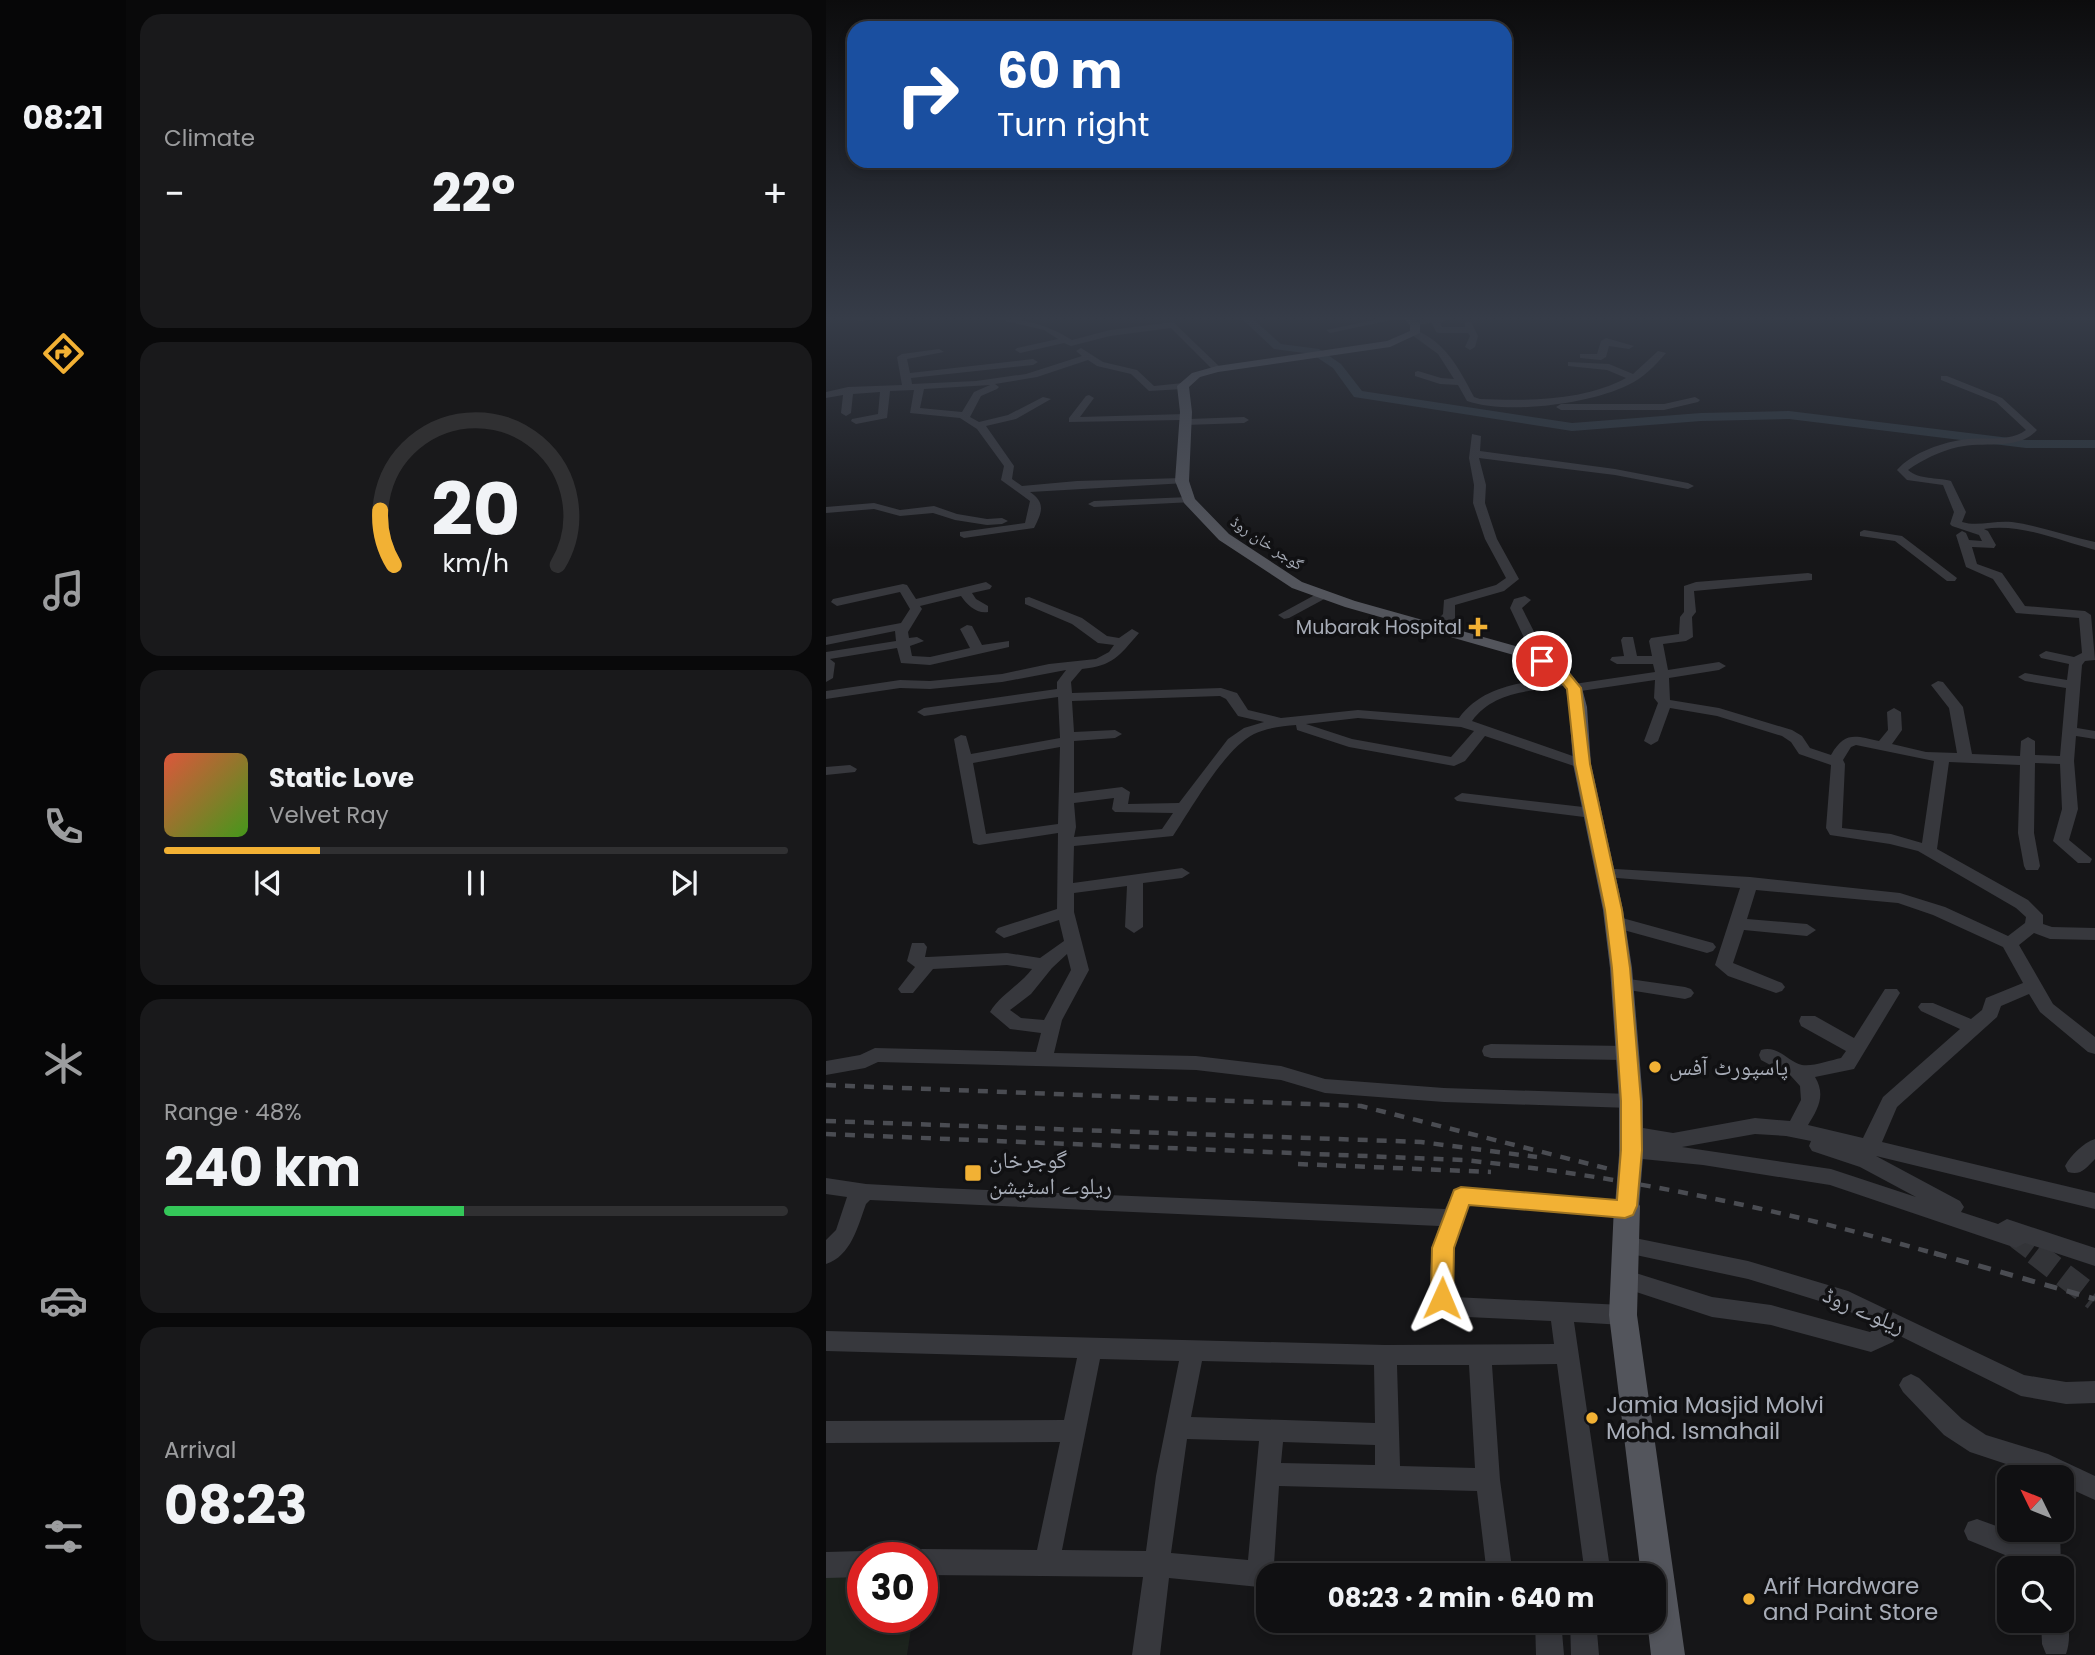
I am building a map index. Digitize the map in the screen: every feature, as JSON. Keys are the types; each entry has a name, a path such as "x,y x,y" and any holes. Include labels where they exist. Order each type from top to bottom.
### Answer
{"main road":[{"name":"گوجر خان روڈ","path":"1184,395 1182,481 1189,500 1224,537 1297,585 1538,658"},
{"path":"1538,658 1558,669 1571,685 1592,813 1615,922 1631,1101 1623,1315 1668,1655"}],"street":[{"path":"846,413 848,395"},
{"path":"856,421 883,416 884,395"},
{"path":"918,395 914,411 965,415"},
{"path":"965,415 978,395"},
{"path":"1467,395 1475,401 1542,407 1664,407 1695,400"},
{"path":"1506,402 1566,395"},
{"path":"1596,395 1598,407"},
{"path":"1963,543 1990,545 1985,534 1955,523 1961,513 1947,483 1902,473 1903,468 1916,459 1954,444 2025,437 2032,430 1999,400 1987,395"},
{"path":"1089,398 1073,420 1244,420"},
{"path":"979,425 1012,417 1046,399"},
{"path":"965,415 965,418 979,425 1009,466 1006,480 1035,499 1037,506 1030,524 1029,542"},
{"path":"1436,628 1450,615 1448,603 1500,587 1513,579 1491,539 1479,503 1476,436"},
{"path":"1475,454 1615,472 1688,486"},
{"path":"1022,489 1077,484 1182,481"},
{"path":"1094,505 1189,500"},
{"path":"826,510 874,506 900,513 934,509 955,517 987,522 1013,520 1030,524"},
{"path":"964,534 1030,524"},
{"path":"1967,528 1987,525 2037,529 2095,546"},
{"path":"1967,528 1963,543 1972,567"},
{"path":"1864,534 1910,541 1914,536"},
{"path":"1898,538 1951,578"},
{"path":"1934,566 1989,569 2004,582 2021,610 2085,615 2087,657 2073,685 2067,761 2070,810 2061,841 2084,859"},
{"path":"1808,577 1689,588 1690,612 1686,617 1686,637 1657,640 1657,660 1662,674 1661,698 1665,703 1718,712 1787,733 1797,739 1804,751 1835,761 1838,764 1834,828 1836,832 1891,839 1929,851 2027,907 2035,918 2032,926 2009,943"},
{"path":"913,604 986,586"},
{"path":"826,641 902,626 916,609 903,588 837,602"},
{"path":"965,592 971,601 984,609"},
{"path":"1284,615 1324,594"},
{"path":"1525,600 1518,602 1516,608 1538,658"},
{"path":"826,695 900,684 932,685 1002,678 1049,668 1099,663 1114,655 1127,637 1103,640 1077,621 1029,601"},
{"path":"902,626 906,660 926,662 1004,644"},
{"path":"967,629 978,650"},
{"path":"1628,640 1624,660 1657,660"},
{"path":"826,670 917,641"},
{"path":"2046,655 2087,657"},
{"path":"926,662 932,685 923,715 1065,694 1226,693 1232,696 1243,713 1315,729 1349,743 1454,762 1482,729"},
{"path":"1042,1061 1051,1027 1080,970 1066,912 1065,889 1067,739 1064,682 1077,666"},
{"path":"1463,723 1471,709 1494,695 1719,666"},
{"path":"2025,677 2073,685"},
{"path":"1938,685 1957,712 1965,758"},
{"path":"826,701 871,699"},
{"path":"1651,741 1665,703"},
{"path":"1884,746 1895,730 1894,712"},
{"path":"961,739 979,840 1067,835 1163,835 1170,831 1234,742 1249,731 1281,722 1358,714 1463,723 1583,764"},
{"path":"2069,730 2095,735"},
{"path":"964,760 1067,739 1115,734"},
{"path":"1835,761 1849,741 1862,741 1941,757 2067,761"},
{"path":"2028,741 2026,833 2032,866"},
{"path":"1929,851 1941,757"},
{"path":"826,771 850,769"},
{"path":"1065,799 1122,792 1120,809 1184,808"},
{"path":"1462,798 1592,813"},
{"path":"1605,872 1750,882 1900,898 1939,911 2009,943 2046,1008 2095,1047"},
{"path":"1065,889 1182,873"},
{"path":"1134,927 1135,879"},
{"path":"1750,882 1725,967 1776,987"},
{"path":"1004,932 1066,912"},
{"path":"1615,922 1707,947"},
{"path":"1737,924 1807,930"},
{"path":"2032,926 2050,933 2095,934"},
{"path":"1051,1027 1017,1024 1007,1020 999,1012 1002,1006 1024,990 1042,964 1053,954 1074,943"},
{"path":"918,947 916,961 928,963 1007,959 1042,964"},
{"path":"907,989 928,963"},
{"path":"1622,984 1685,993"},
{"path":"1870,1147 1890,1102 1991,1012 1992,1002 2033,986"},
{"path":"1799,1073 1845,1065 1858,1049 1891,993"},
{"path":"1927,1007 1974,1028"},
{"path":"1808,1021 1858,1049"},
{"path":"1491,1051 1626,1053"},
{"path":"826,1068 865,1061 875,1055 1196,1063 1281,1073 1325,1086 1444,1095 1631,1101"},
{"path":"1768,1055 1799,1073 1809,1085 1812,1099 1795,1130"},
{"path":"1631,1147 1755,1126 1795,1130 2095,1201"},
{"path":"1727,1130 1795,1140 1845,1153 1903,1178 1942,1203 2012,1230 2095,1257"},
{"path":"1631,1147 1831,1177 2016,1239"},
{"path":"2075,1166 2095,1147"},
{"path":"826,1186 866,1192 994,1200 1452,1218"},
{"path":"826,1255 845,1234 857,1199 866,1192"},
{"path":"1623,1315 1446,1306 1442,1298 1443,1248 1461,1196 1626,1207"},
{"name":"ریلوے روڈ","path":"1625,1245 1748,1270 1848,1300 2021,1385 2066,1393 2095,1392"},
{"path":"1623,1278 1712,1307 1771,1314 1871,1342 1885,1335 1895,1322"},
{"path":"1561,1311 1596,1563"},
{"path":"826,1341 1385,1355 1567,1354"},
{"path":"1046,1563 1091,1348"},
{"path":"1146,1655 1156,1564 1192,1350"},
{"path":"1480,1354 1488,1480 1498,1563"},
{"path":"1385,1355 1388,1479"},
{"path":"1911,1385 1953,1427 1979,1444 2033,1465"},
{"path":"1177,1429 1387,1434"},
{"path":"826,1432 1074,1431"},
{"path":"1264,1563 1267,1474 1272,1433"},
{"path":"1267,1474 1488,1480"},
{"path":"2074,1480 2095,1488"},
{"path":"1977,1531 2033,1556"},
{"path":"938,1562 1156,1564 1256,1574"},
{"path":"826,1565 847,1564"},
{"path":"1549,1633 1550,1655"},
{"path":"1584,1633 1585,1655"}],"shaded area":[{"path":"826,1576 847,1577 847,1633 910,1633 907,1655 826,1655"}],"waterway":[{"path":"1366,395 1572,427 1701,417 1789,415 2026,444 2095,444"}],"tunnel":[{"path":"2016,1239 2037,1255"},
{"path":"2035,1253 2095,1299"}],"railway":[{"path":"826,1085 1361,1106 1609,1169"},
{"path":"826,1121 1421,1142 1537,1157"},
{"path":"826,1134 1463,1160 1644,1185 1763,1209 1940,1255"},
{"path":"1298,1164 1491,1172"},
{"path":"1934,1253 2095,1299"}],"place":[{"name":"Mubarak Hospital","path":"1478,627"},
{"name":"پاسپورٹ آفس","path":"1655,1067"},
{"name":"گوجرخان ریلوے اسٹیشن","path":"973,1173"},
{"name":"Jamia Masjid Molvi Mohd. Ismahail","path":"1592,1418"},
{"name":"Arif Hardware and Paint Store","path":"1749,1599"}],"route":[{"path":"1442,1298 1443,1248 1461,1196 1625,1209 1627,1206 1632,1150 1631,1101 1621,968 1613,910 1583,764 1574,688 1558,669 1542,661"}]}
